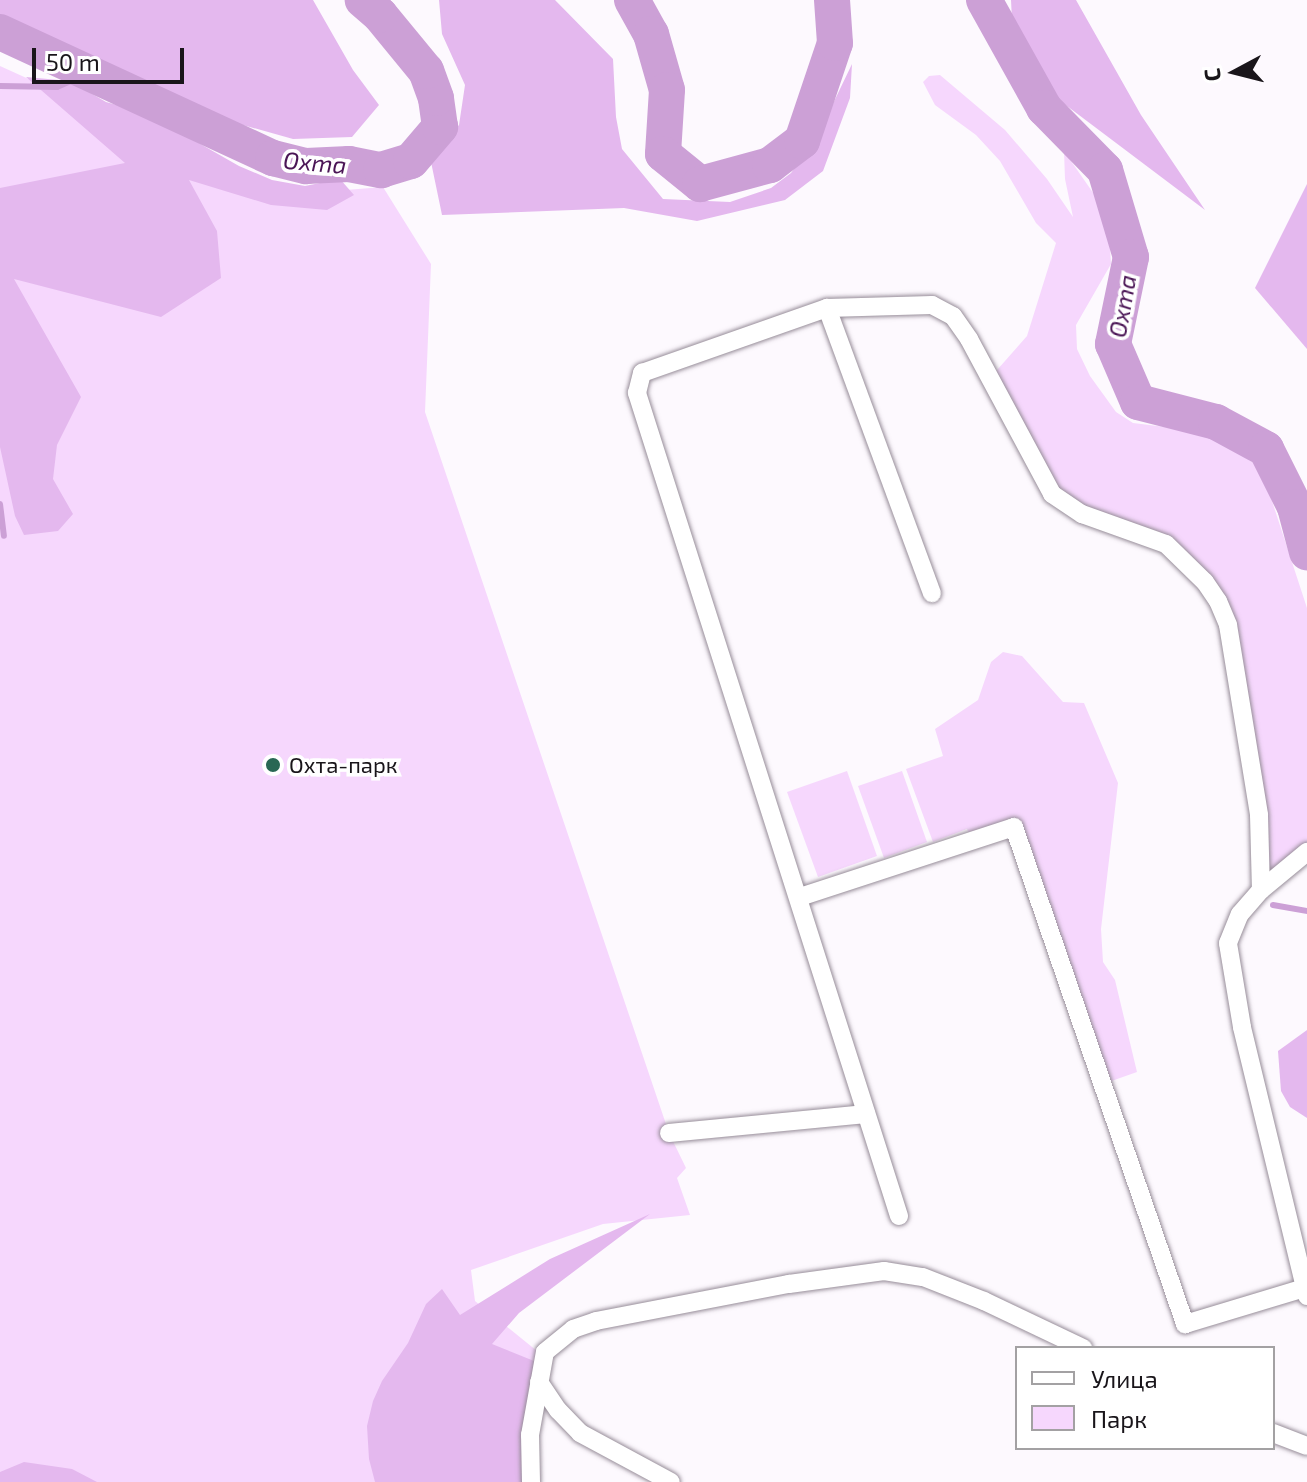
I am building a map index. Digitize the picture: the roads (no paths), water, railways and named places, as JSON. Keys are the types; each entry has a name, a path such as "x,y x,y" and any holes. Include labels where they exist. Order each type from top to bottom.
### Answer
{"street":[{"path":"899,1216 800,897 637,393 642,373 827,308 932,305 953,316 969,339 1052,494 1082,514 1166,544 1205,582 1228,625 1259,815 1261,890"},
{"path":"827,308 932,593"},
{"path":"800,897 1014,827 1185,1324 1306,1293 1229,964 1228,943 1240,914 1261,890 1307,852"},
{"path":"669,1133 866,1114"},
{"path":"531,1482 530,1435 545,1352 573,1329 596,1321 775,1287 884,1271 935,1282 1079,1346"},
{"path":"539,1382 558,1410 580,1433 671,1482"},
{"path":"1275,1434 1307,1446"}],"waterway":[{"name":"Охта","path":"0,32 273,158 306,166 349,164 381,170 411,161 440,127 436,98 426,71 380,15 363,0"},
{"name":"Охта","path":"632,0 651,34 667,90 663,154 700,184 770,165 802,141 835,43 832,0"},
{"name":"Охта","path":"984,0 1044,108 1105,170 1131,257 1113,344 1138,402 1216,422 1266,449 1295,507 1307,552"},
{"path":"0,86 57,87 88,73"},
{"path":"0,504 4,536"},
{"path":"1273,905 1307,911"}],"place":[{"name":"Охта-парк","path":"273,765"}]}
